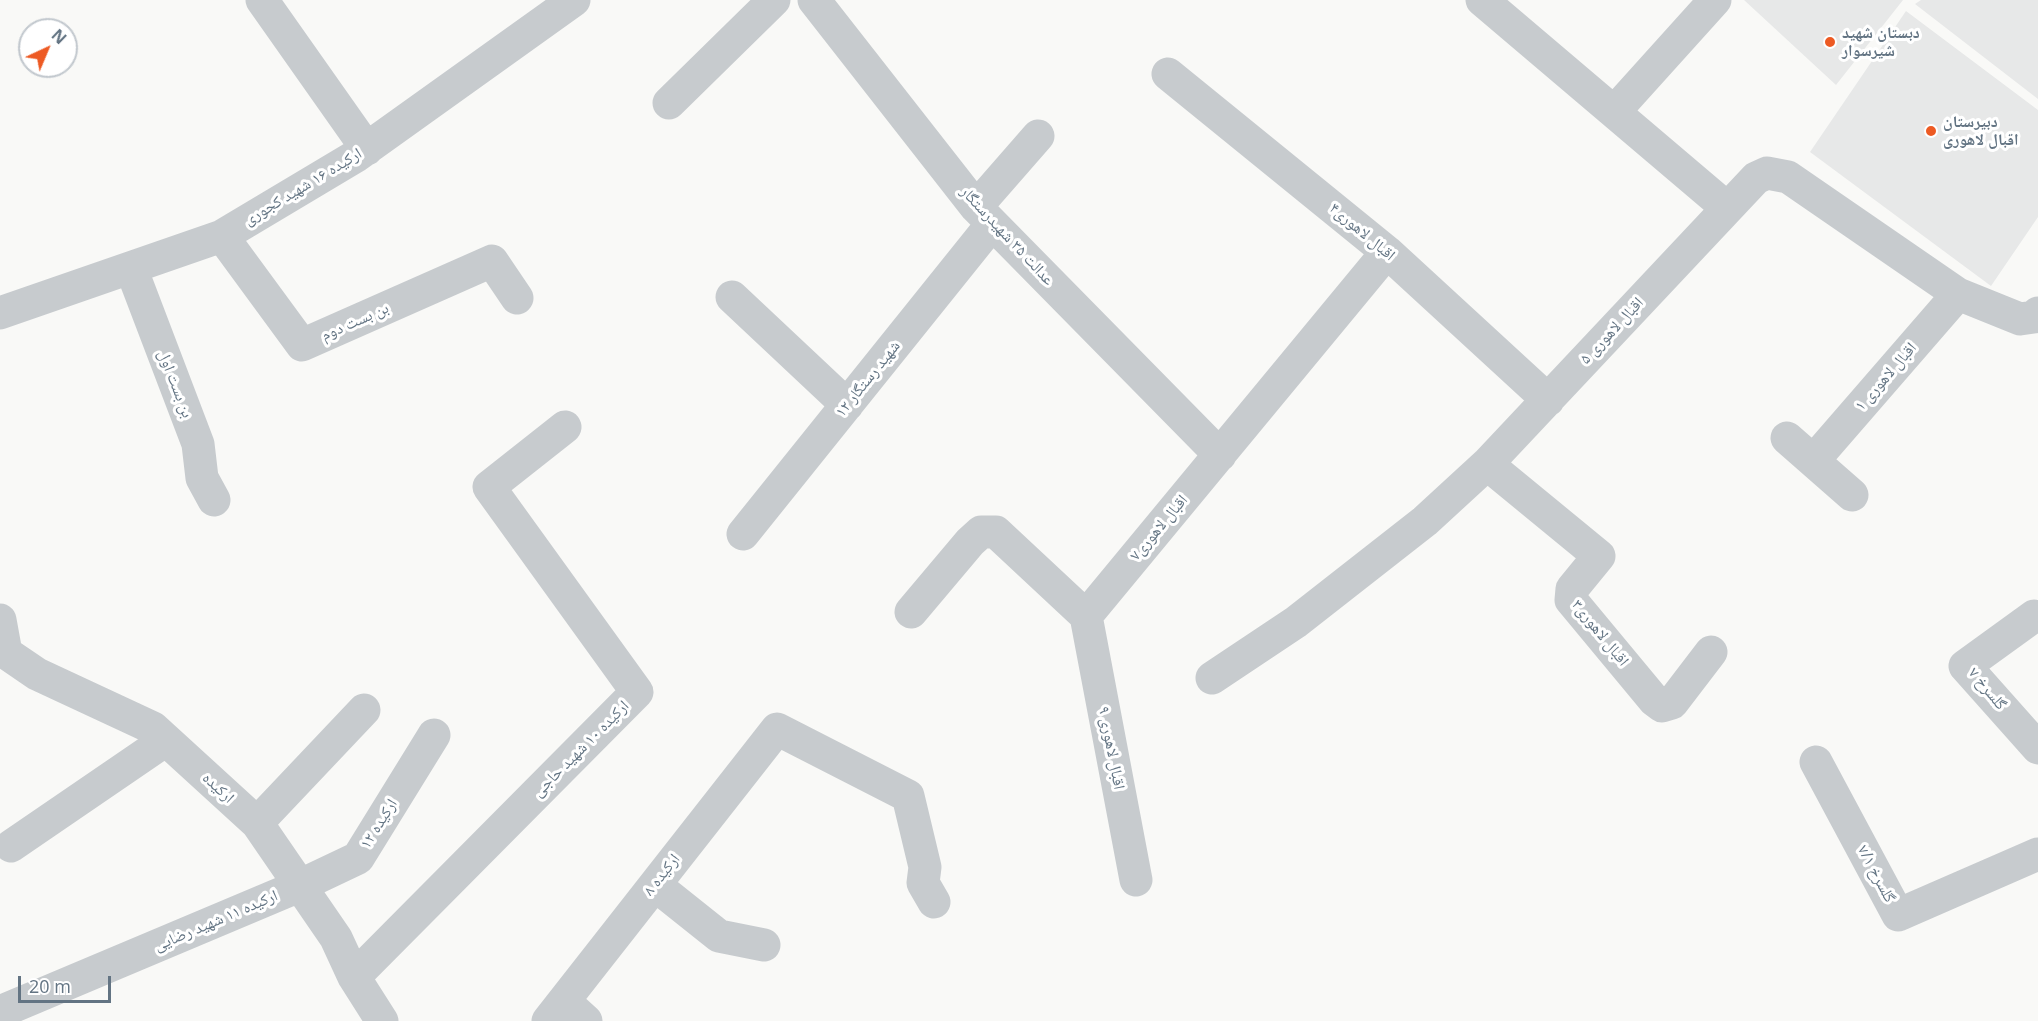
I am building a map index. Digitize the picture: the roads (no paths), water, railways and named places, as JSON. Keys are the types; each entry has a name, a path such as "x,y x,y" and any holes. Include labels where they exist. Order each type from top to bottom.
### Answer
{"street":[{"path":"262,0 367,149"},
{"name":"ارکیده ۱۶ شهید کجوری","path":"0,313 222,236 367,149 574,0"},
{"path":"669,104 774,0"},
{"name":"عدالت ۳۵ شهیدرستگار","path":"814,0 984,216 1220,455"},
{"path":"1482,0 1727,208"},
{"path":"1614,112 1715,0"},
{"name":"اقبال لاهوری۴","path":"1168,74 1387,252 1548,400"},
{"name":"شهید رستگار ۱۲","path":"744,534 847,405 984,216 1038,136"},
{"name":"اقبال لاهوری ۵","path":"1212,678 1296,622 1425,521 1487,464 1756,178 1767,173 1788,177 1958,294 2020,319 2036,315"},
{"name":"بن بست دوم","path":"222,236 302,345 492,261 517,298"},
{"name":"اقبال لاهوری۷","path":"1086,616 1387,252"},
{"name":"بن بست اول","path":"130,268 198,444 202,478 214,500"},
{"name":"اقبال لاهوری ۱","path":"1814,460 1958,294"},
{"path":"732,297 847,405"},
{"name":"ارکیده ۱۰ شهید حاجی","path":"354,977 637,692 489,487 565,427"},
{"path":"1787,438 1852,495"},
{"name":"اقبال لاهوری۳","path":"1487,464 1607,547 1572,589 1571,600 1654,700 1662,706 1671,703 1711,652"},
{"path":"911,612 970,542 981,532 996,532 1086,616"},
{"name":"اقبال لاهوری ۹","path":"1086,616 1136,880"},
{"name":"گلسرخ ۷","path":"2034,616 1965,666 2038,748"},
{"name":"ارکیده","path":"0,620 3,654 38,674 153,728 257,823 336,938 354,977 382,1021"},
{"path":"257,823 364,710"},
{"name":"ارکیده ۸","path":"566,1014 655,885 777,729 908,796 925,867 923,883 934,902"},
{"name":"ارکیده ۱۲","path":"299,886 358,858 434,735"},
{"path":"11,846 166,740"},
{"name":"گلسرخ ۷/۱","path":"1816,762 1899,915 2038,854"},
{"path":"655,885 718,936 764,945"},
{"name":"ارکیده ۱۱ شهید رضایی","path":"0,1012 299,886"}],"place":[{"name":"دبستان شهید شیرسوار","path":"1830,42"},
{"name":"دبیرستان اقبال لاهوری","path":"1931,131"}]}
